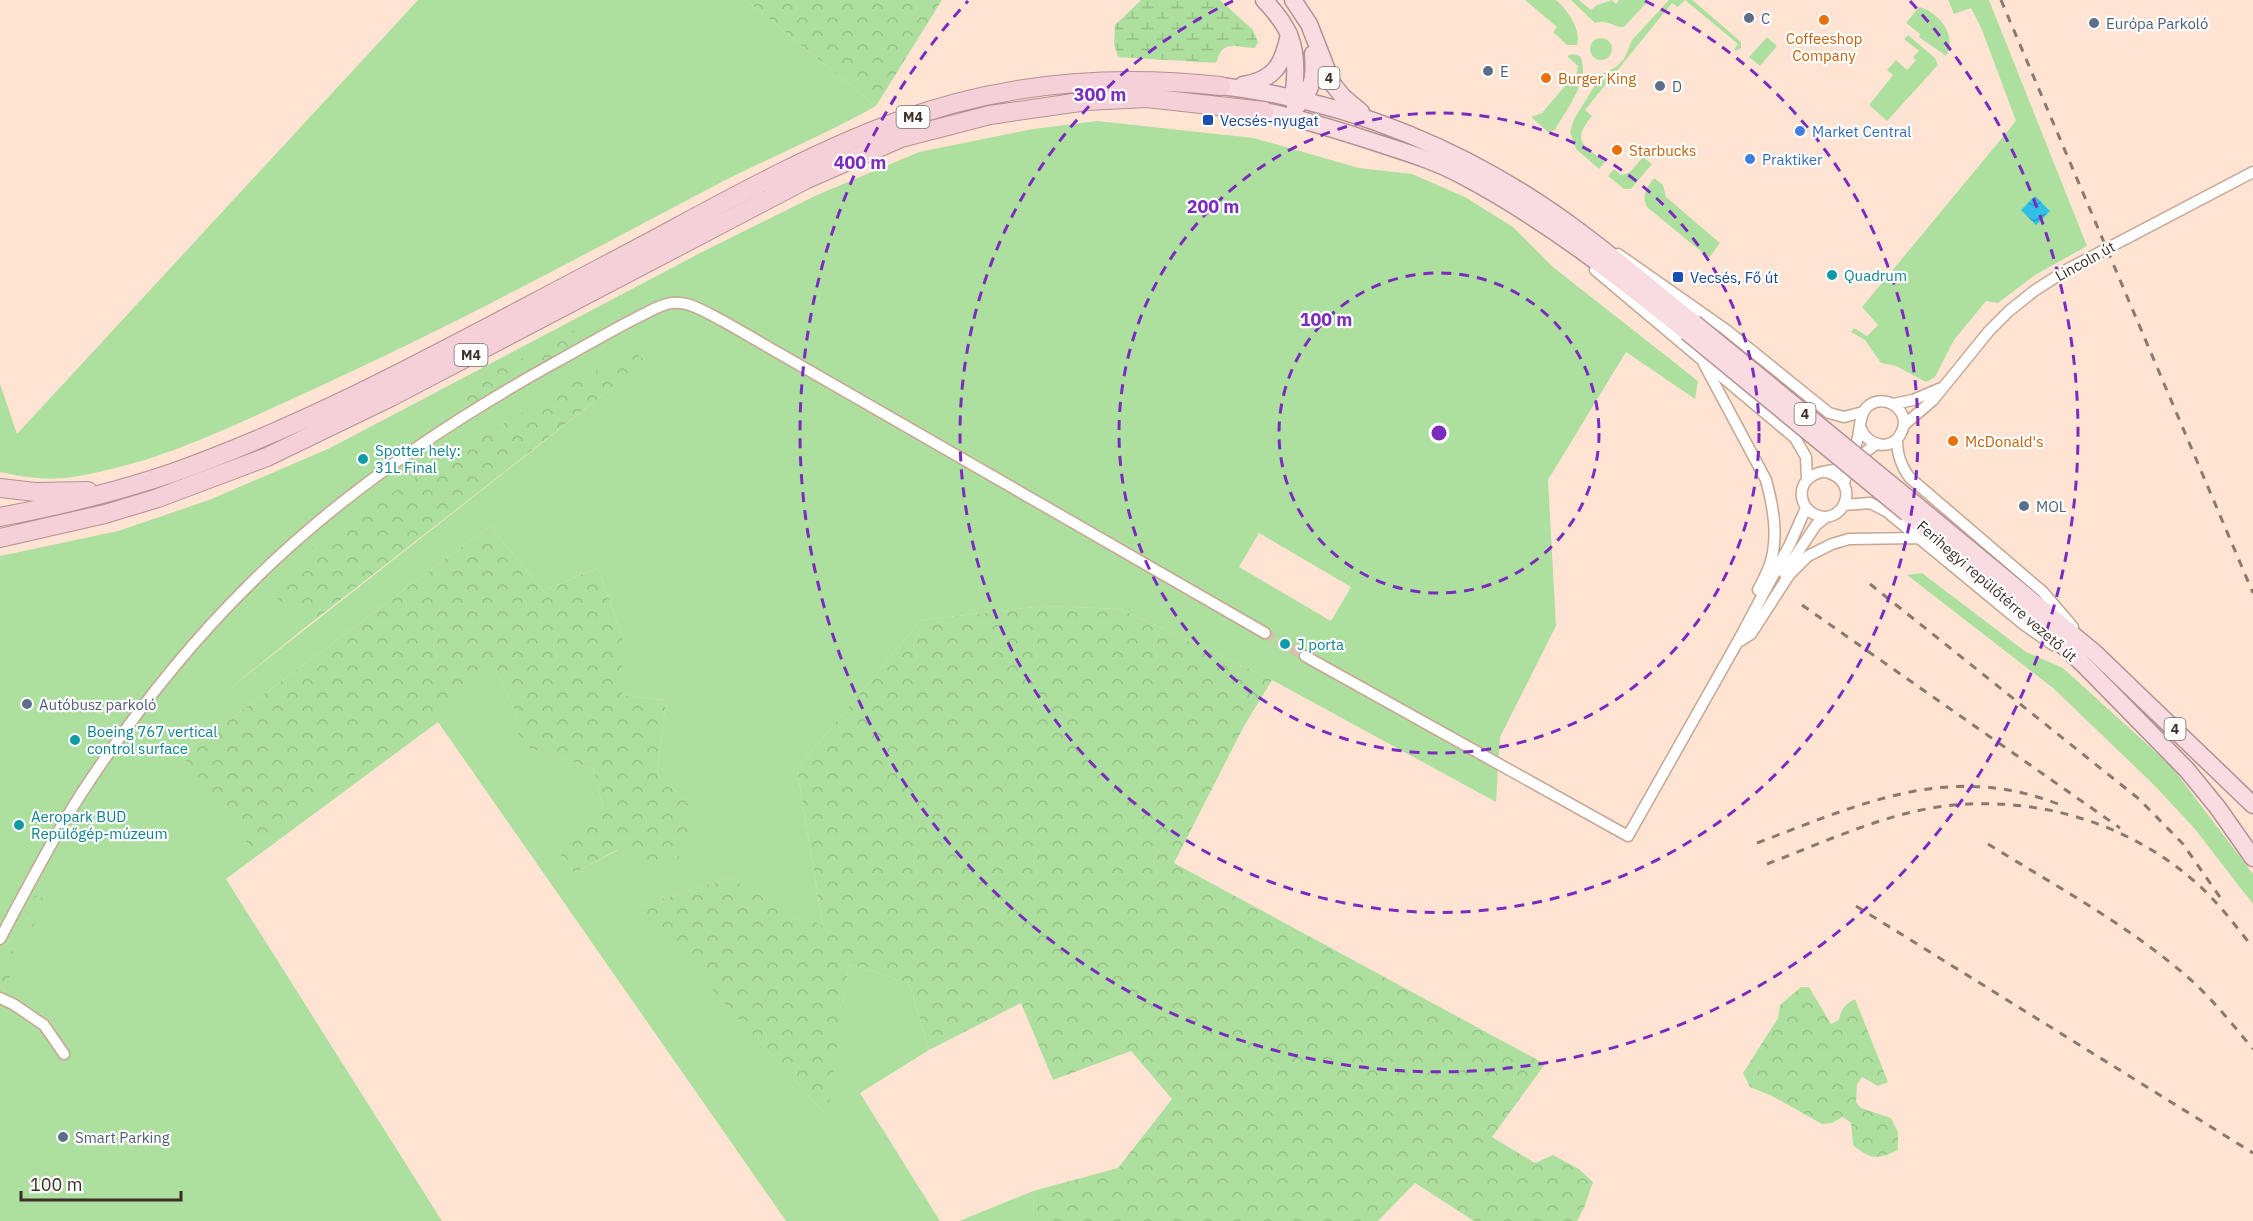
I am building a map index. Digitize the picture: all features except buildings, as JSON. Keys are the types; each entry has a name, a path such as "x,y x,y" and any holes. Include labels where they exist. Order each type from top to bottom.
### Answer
{"highway":[{"name":"M4","path":"0,517 116,490 218,455 332,406 798,164 898,121 937,109 1033,87 1117,81 1177,81 1221,86"},
{"name":"M4","path":"0,538 61,526 127,508 194,486 267,457 391,397 807,179 901,138 990,116 1087,101 1147,98 1219,104 1264,111"},
{"path":"0,488 35,492 116,490"}],"main road":[{"path":"1264,0 1284,22 1289,33 1296,56 1297,101"},
{"name":"4","path":"1293,0 1309,24 1332,83 1343,97 1369,119 1464,159 1523,193 1580,231 1691,328"},
{"path":"1264,111 1297,101 1311,86 1315,74 1309,24"},
{"path":"1221,86 1245,85 1259,81 1274,72 1282,62 1289,33"},
{"path":"1221,86 1297,101 1369,119"},
{"name":"4","path":"1297,101 1304,116 1419,156 1462,175 1556,232 1691,328"},
{"path":"1264,111 1320,123"},
{"name":"Ferihegyi repülőtérre vezető út","path":"1691,328 2032,609 2253,805"},
{"name":"Ferihegyi repülőtérre vezető út","path":"2090,660 2187,770 2251,854"}],"street":[{"name":"Lincoln út","path":"1904,425 1933,400 1989,331 2034,291 2068,269 2253,172"},
{"path":"1580,231 1631,261 1706,315 1829,413 1844,417 1863,412 1873,403 1881,401 1893,404 1899,410 1904,425 1897,439 1891,443 1877,444 1867,439 1861,429"},
{"path":"1556,232 1594,270 1795,438 1806,458 1807,480 1802,494 1806,507 1811,513 1826,517"},
{"path":"0,939 45,854 103,762 160,684 251,583 309,530 388,467 434,435 523,381 637,318 672,303 686,303 723,321 1264,633"},
{"path":"1702,360 1766,480 1774,525 1770,564 1741,626 1737,643"},
{"name":"Lincoln út","path":"1893,404 1913,400 1944,386"},
{"path":"1807,480 1819,472 1839,469 1850,455 1861,429 1863,412"},
{"path":"1897,439 1902,467 1910,478 2043,592 2090,660"},
{"path":"1844,505 1846,474 1856,461 1877,444"},
{"path":"1826,472 1844,483"},
{"path":"1737,643 1816,525 1844,505 1870,503 1878,506 1919,538 2023,624 2090,660"},
{"path":"1305,656 1628,836 1737,643 1790,544 1806,507"},
{"path":"1737,643 1751,634 1789,575 1808,556 1832,544 1850,539 1919,538"},
{"path":"0,998 44,1025 64,1054"}],"green space":[{"path":"418,0 746,0 876,106 717,184 451,323 353,371 190,444 133,463 72,477 36,478 0,472 0,384 17,434"},
{"path":"746,0 942,0 876,106"},
{"path":"1141,0 1220,0 1253,30 1258,42 1255,48 1226,47 1222,50 1216,63 1118,57 1114,44 1115,25"},
{"path":"1525,0 1556,0 1569,14 1577,33 1577,45 1567,45 1553,32 1557,27"},
{"path":"1571,0 1579,0 1591,10 1597,5 1612,0 1616,4 1619,0 1649,0 1624,27 1604,22 1595,23"},
{"path":"1669,0 1685,0 1678,7 1672,3 1585,110 1592,116 1582,132 1582,142 1605,162 1599,169 1576,149 1570,132 1574,119 1602,74 1616,67 1624,59 1632,40"},
{"path":"1685,0 1692,0 1696,3 1741,42 1741,48 1736,51 1734,49 1738,44"},
{"path":"1948,0 1989,0 2087,246 2035,275 1998,303 1986,301 1954,340 1935,377 1926,382 1896,366 1881,363 1865,340 1851,332 1854,328 1867,336 1878,325 1862,307 2016,121 1982,30 1971,8 1954,14"},
{"path":"1919,7 1939,19 1948,33 1950,41 1946,56 1919,37 1920,34 1906,23"},
{"path":"1908,35 1935,58 1938,65 1887,121 1869,105 1893,75 1887,70 1896,60 1907,70 1916,60 1913,57 1919,51 1904,39"},
{"path":"1767,37 1777,46 1760,66 1749,57"},
{"path":"1601,38 1611,45 1612,49 1605,59 1601,60 1591,53 1590,49 1597,39"},
{"path":"1573,54 1580,56 1583,65 1580,85 1555,130 1548,132 1531,117 1542,113 1577,72 1578,66 1567,56"},
{"path":"1097,121 1254,138 1359,168 1412,174 1465,197 1513,227 1553,267 1698,381 1695,399 1626,352 1548,480 1556,626 1500,737 1496,802 1272,680 1121,609 1044,606 921,620 797,769 823,927 730,878 638,907 826,1115 849,964 909,983 929,1050 860,1093 940,1221 786,1221 438,722 226,879 442,1221 0,1221 0,556 118,531 209,500 330,448 702,252 817,195 919,152 1033,129","holes":["646,361 223,694 312,622","490,526 543,591 598,568 622,636 622,695 666,700 657,774 695,810 574,873 603,809 594,769 521,745 516,713 496,670 211,793 182,755","1259,533 1351,587 1331,621 1239,567"]},
{"path":"1643,157 1652,164 1631,189 1624,189 1608,176 1614,169 1621,175 1629,173"},
{"path":"1654,178 1663,185 1666,197 1720,243 1709,258 1647,207 1645,195"},
{"path":"569,329 575,331 577,335 578,340 575,346 476,401 468,402 462,399 461,394 465,390 495,370 514,364"},
{"path":"631,350 646,361 312,622 277,599 312,548 441,460"},
{"path":"490,526 543,591 598,568 622,636 622,695 666,700 657,774 695,810 675,869 617,850 574,873 552,843 603,809 594,769 520,745 516,713 496,670 253,851 182,755"},
{"path":"1922,573 2026,652 2063,668 2171,766 2253,874 2253,904 2194,828 2153,784 2053,688 1907,575"},
{"path":"1044,606 1121,609 1272,680 1243,728 1174,863 1545,1064 1492,1137 1535,1163 1553,1155 1579,1169 1593,1182 1577,1221 1474,1221 1415,1183 1378,1221 1034,1221 1033,1191 1118,1168 1172,1099 1131,1051 1053,1080 1021,1003 929,1050 909,983 849,964 827,1116 637,907 730,878 823,926 797,769 921,620"},
{"path":"35,896 43,898 41,912 32,930 20,928"},
{"path":"16,941 24,942 10,976 5,1000 0,996 0,975"},
{"path":"1801,987 1809,987 1831,1024 1839,1020 1844,1007 1855,999 1888,1082 1878,1086 1862,1077 1857,1085 1856,1102 1861,1108 1891,1118 1898,1132 1898,1150 1879,1157 1865,1154 1853,1145 1851,1123 1843,1117 1832,1123 1822,1124 1772,1096 1750,1087 1743,1073 1778,1018 1780,1005"},
{"path":"1033,1191 1034,1221 959,1221"}],"water":[{"path":"2035,196 2050,211 2036,225 2021,210"}],"tunnel":[{"path":"1265,633 1305,656"}],"railway":[{"path":"2001,0 2253,593"},
{"path":"1870,584 2139,799 2183,844 2224,903"},
{"path":"1802,605 2120,828"},
{"path":"1757,843 1870,802 1944,787 1983,787 2022,793 2063,806"},
{"path":"1767,864 1857,829 1912,812 1949,806 1986,804 2023,806 2096,823 2131,838 2163,857 2209,895 2250,944"},
{"path":"1988,844 2092,908 2168,960 2208,996 2253,1049"},
{"path":"1856,906 2253,1153"}],"place":[{"name":"C","path":"1749,18"},
{"name":"Coffeeshop Company","path":"1824,20"},
{"name":"Európa Parkoló","path":"2094,23"},
{"name":"E","path":"1488,71"},
{"name":"Burger King","path":"1546,78"},
{"name":"D","path":"1660,86"},
{"name":"Vecsés-nyugat","path":"1208,120"},
{"name":"Market Central","path":"1800,131"},
{"name":"Starbucks","path":"1617,150"},
{"name":"Praktiker","path":"1750,159"},
{"name":"Quadrum","path":"1832,275"},
{"name":"Vecsés, Fő út","path":"1678,277"},
{"name":"McDonald's","path":"1953,441"},
{"name":"Spotter hely: 31L Final","path":"363,459"},
{"name":"MOL","path":"2024,506"},
{"name":"J porta","path":"1285,644"},
{"name":"Autóbusz parkoló","path":"27,704"},
{"name":"Boeing 767 vertical control surface","path":"75,740"},
{"name":"Aeropark BUD Repülőgép-múzeum","path":"19,825"},
{"name":"Smart Parking","path":"63,1137"}]}
